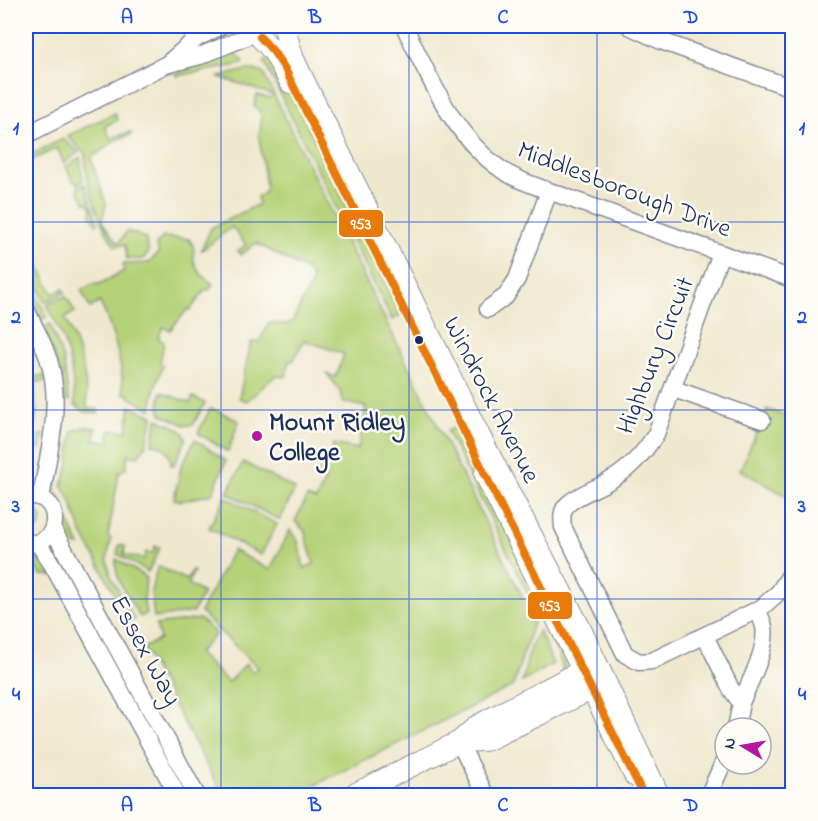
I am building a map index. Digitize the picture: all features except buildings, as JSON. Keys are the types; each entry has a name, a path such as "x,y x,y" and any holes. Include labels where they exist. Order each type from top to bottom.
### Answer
{"street":[{"path":"165,65 197,38 221,26"},
{"path":"26,135 165,65 200,56 253,32 276,34 285,26"},
{"name":"Windrock Avenue","path":"285,26 293,58 479,435 594,677 644,795"},
{"name":"Middlesborough Drive","path":"404,26 453,120 467,139 503,171 522,181 792,279"},
{"path":"628,26 661,41 792,88"},
{"name":"Windrock Avenue","path":"253,32 273,51 285,69 594,677 659,795"},
{"path":"489,309 506,296 518,279 549,191"},
{"name":"Highbury Circuit","path":"721,253 656,434 643,453 611,480 568,504 564,509 563,527 620,645 628,657 639,662 652,662 757,610 771,600 792,572"},
{"name":"Essex Way","path":"26,309 50,364 55,393 54,423 48,454 31,495 47,502 54,515 52,529 44,540 32,543 54,566 178,795"},
{"path":"674,388 762,420"},
{"name":"Essex Way","path":"52,529 197,795"},
{"path":"738,716 764,642 765,630 757,610"},
{"path":"705,636 731,689 741,703"},
{"path":"351,795 459,742 487,740 594,677"},
{"path":"459,742 486,795"},
{"path":"708,795 717,776"}],"green space":[{"path":"232,49 244,62 243,64 177,76 175,74"},
{"path":"272,57 401,315 392,320 264,62"},
{"path":"246,70 263,73 534,620 513,686 295,795 223,795 143,648 160,639 156,625 200,619 216,634 198,653 228,682 246,664 252,672 258,668 200,612 233,550 270,570 290,530 298,541 304,568 314,564 304,530 295,521 307,497 316,500 325,481 317,477 328,455 332,453 333,444 358,449 366,407 342,402 340,390 327,374 336,377 344,354 304,340 293,361 289,361 286,377 275,376 247,401 239,398 251,342 259,342 269,323 292,322 312,282 306,270 256,243 241,255 238,251 246,245 232,227 201,251 211,228 259,204 257,197 264,193 266,188 259,137 262,118 254,106 257,95 269,98 273,95 219,77"},
{"path":"115,113 117,120 105,126 110,138 131,132 131,135 118,139 91,158 106,204 102,221 119,243 127,231 145,238 149,252 143,259 127,259 125,245 115,246 109,237 98,215 90,189 85,154 67,136"},
{"path":"63,139 79,152 64,163 57,148 26,163 26,157"},
{"path":"80,157 83,181 77,184 66,167"},
{"path":"85,184 98,223 96,224 90,213 92,210 88,202 85,203 78,191 78,187"},
{"path":"163,237 189,239 194,249 193,257 197,268 213,284 170,330 163,327 158,338 164,342 160,363 163,365 154,391 152,409 150,409 129,397 129,394 123,394 119,358 105,313 100,302 90,308 81,290 95,283 97,285 124,271 123,264 149,263 159,252 156,245"},
{"path":"26,239 53,294 63,289 65,293 45,302 26,262"},
{"path":"26,275 47,317 41,320 26,289"},
{"path":"66,296 75,312 65,318 82,362 87,409 98,409 98,413 85,412 75,405 67,353 59,329 47,305"},
{"path":"50,324 63,359 69,401 63,397 60,371 44,328"},
{"path":"30,335 36,348 26,352 26,337"},
{"path":"26,352 33,377 45,375 46,381 34,383 36,414 33,435 39,437 44,434 40,449 26,442 31,400"},
{"path":"161,392 190,403 193,397 205,403 193,425 185,425 161,414 159,407"},
{"path":"130,406 153,416 146,446 137,457 128,455 126,468 119,473 108,536 111,539 107,559 111,576 134,619 130,622 81,531 69,497 62,486 68,468 73,431 84,427 96,428 94,440 109,442 110,430 127,431"},
{"path":"210,409 239,421 228,452 198,433"},
{"path":"767,409 792,419 792,499 740,470"},
{"path":"157,419 178,429 186,439 174,465 171,465 170,456 166,450 152,444"},
{"path":"456,427 566,648 567,660 563,671 559,656 447,431"},
{"path":"195,439 226,461 212,494 181,501 174,499 181,467"},
{"path":"56,461 62,464 55,489 63,502 69,523 80,546 67,545 62,529 61,512 50,495 48,484"},
{"path":"243,462 295,489 280,520 227,493"},
{"path":"225,497 277,524 261,555 209,528"},
{"path":"26,509 38,511 42,518 40,526 35,531 26,531"},
{"path":"119,545 125,546 124,555 144,559 146,552 153,553 155,546 160,548 148,572 117,554"},
{"path":"26,549 38,557 53,576 41,575 26,559"},
{"path":"116,559 146,577 144,602 146,614 140,617 120,582"},
{"path":"158,566 186,580 192,570 194,571 188,584 203,593 193,612 154,618 151,591"},
{"path":"539,630 553,664 522,682 530,648"}],"transit line":[{"name":"953","path":"260,37 285,69 644,796"}],"place":[{"name":"Mount Ridley College","path":"257,436"}]}
